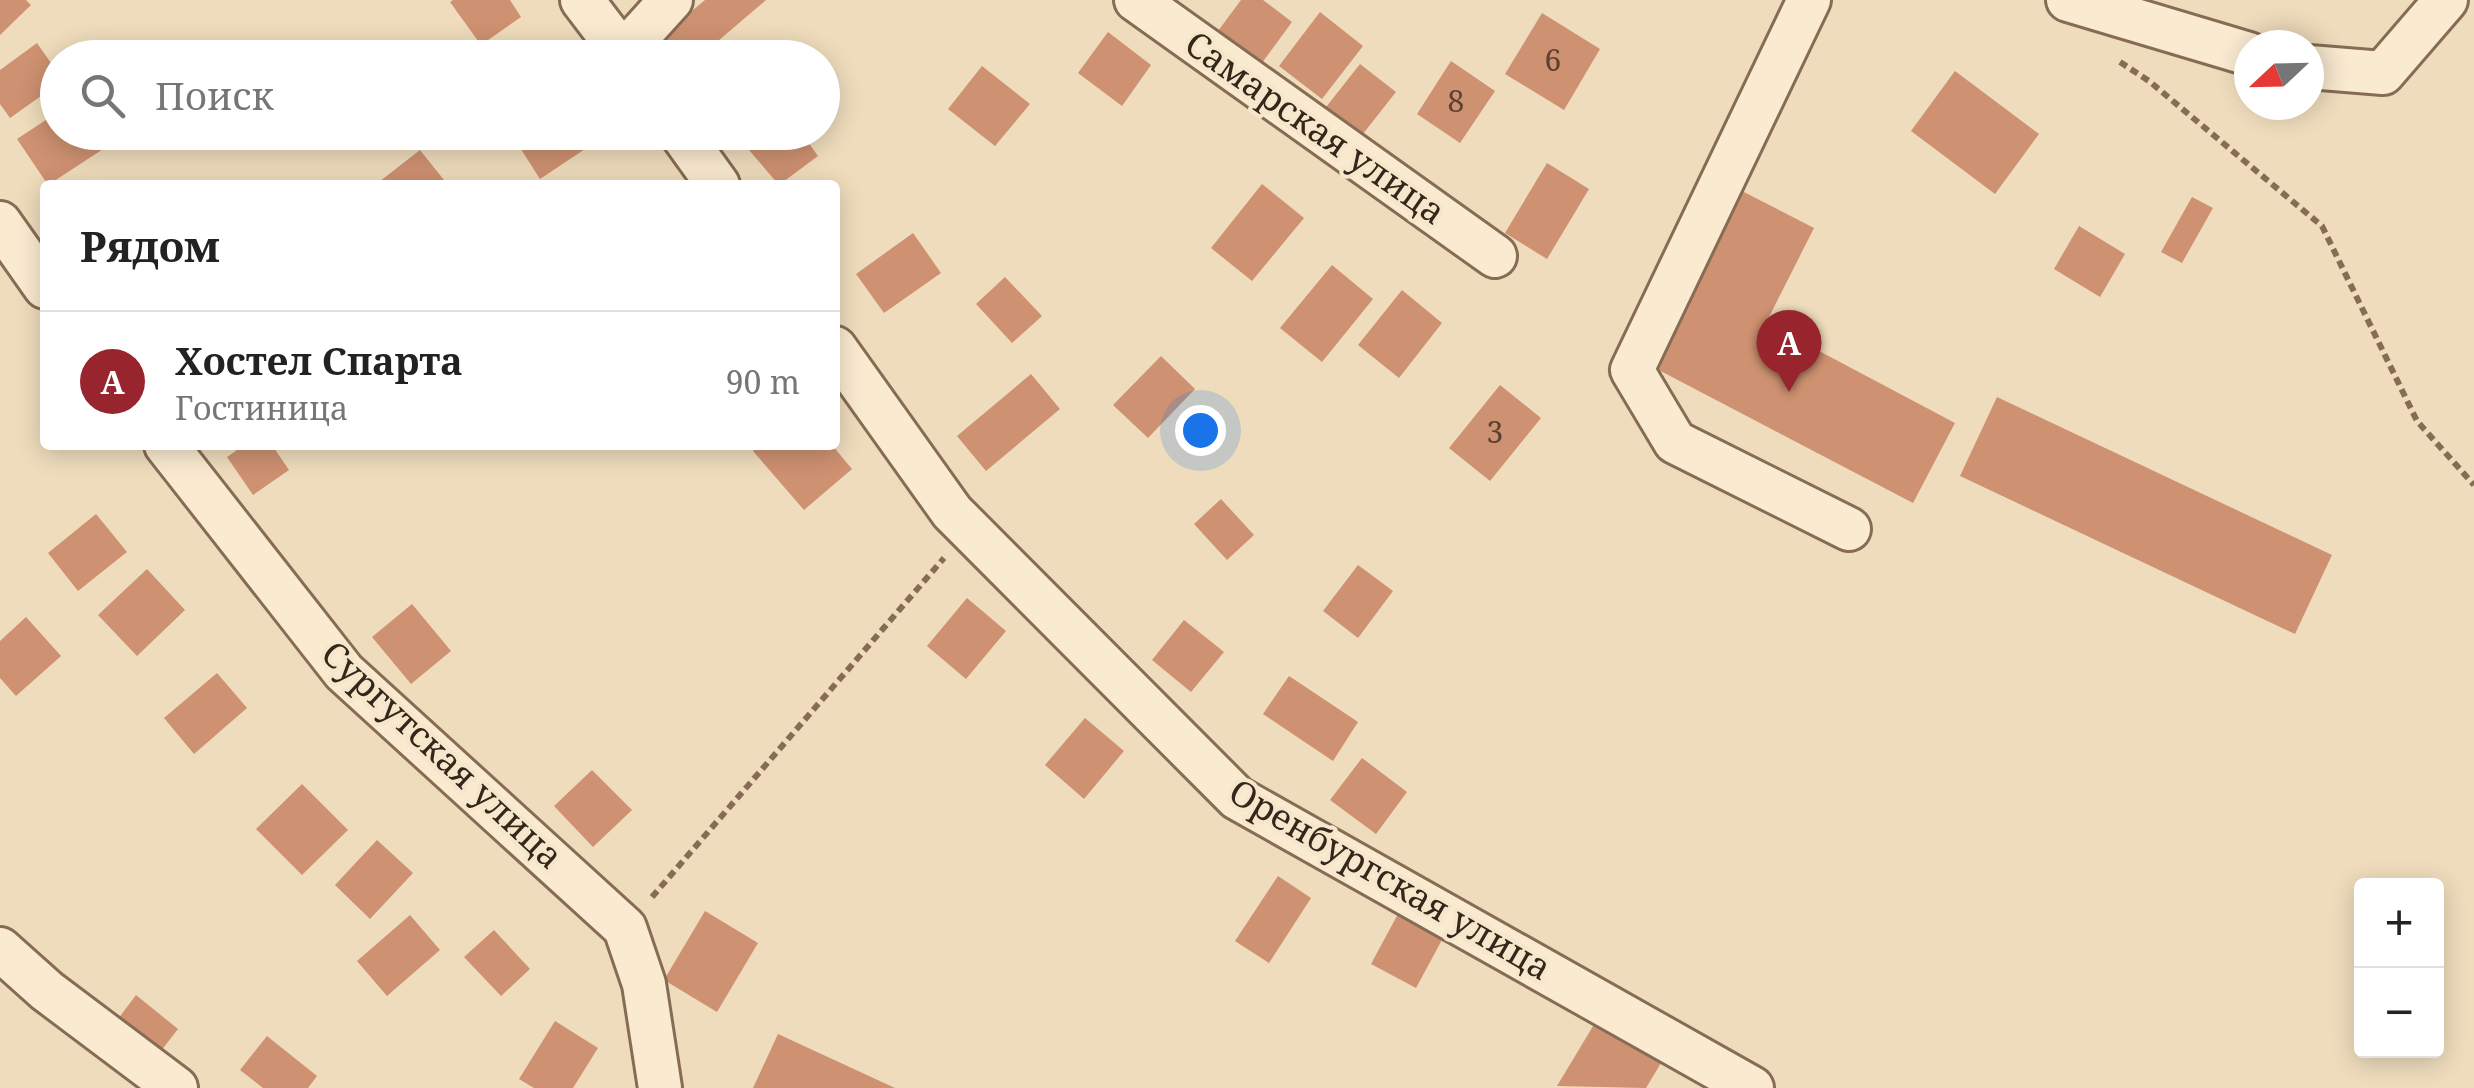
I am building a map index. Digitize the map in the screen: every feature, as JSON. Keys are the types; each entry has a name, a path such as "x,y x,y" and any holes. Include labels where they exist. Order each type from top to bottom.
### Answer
{"street":[{"path":"582,0 613,40"},
{"path":"638,40 671,0"},
{"name":"Самарская улица","path":"1136,0 1496,256"},
{"path":"1810,0 1632,370 1675,442 1849,530"},
{"path":"2068,0 2234,50"},
{"path":"2324,69 2383,72 2446,0"},
{"path":"693,150 714,180"},
{"path":"0,223 40,280"},
{"name":"Оренбургская улица","path":"840,355 952,512 1238,798 1752,1088"},
{"name":"Сургутская улица","path":"170,450 344,672 624,928 644,984 660,1088"},
{"path":"0,950 47,991 176,1088"}],"path":[{"path":"2116,60 2150,81 2322,226 2417,421 2474,485"},
{"path":"624,928 970,529"}],"building":[{"path":"0,0 26,0 31,5 0,35"},
{"path":"510,0 521,17 488,40 477,40 450,2"},
{"path":"705,0 766,0 719,40 658,39"},
{"path":"1241,0 1263,0 1292,22 1259,67 1215,35"},
{"path":"1320,12 1363,46 1322,99 1279,66"},
{"path":"1542,13 1600,49 1564,110 1505,74"},
{"path":"1108,32 1151,65 1122,106 1078,73"},
{"path":"37,43 40,47 40,97 10,118 0,104 0,70"},
{"path":"1451,61 1495,91 1460,143 1417,114"},
{"path":"1360,64 1396,92 1355,144 1319,116"},
{"path":"982,66 1030,104 995,146 948,109"},
{"path":"1955,71 2039,134 1995,194 1911,131"},
{"path":"40,124 40,150 102,150 56,180 45,180 17,139"},
{"path":"420,150 444,180 381,180"},
{"path":"521,150 584,150 540,179"},
{"path":"749,150 814,150 818,156 786,180 775,180"},
{"path":"1547,163 1589,189 1547,259 1505,233"},
{"path":"1262,184 1304,218 1252,281 1211,248"},
{"path":"1740,190 1814,228 1766,323 1955,423 1913,503 1651,366"},
{"path":"2192,197 2213,208 2182,263 2161,252"},
{"path":"2079,226 2125,254 2100,297 2054,269"},
{"path":"913,233 941,273 884,313 856,274"},
{"path":"1332,265 1373,299 1322,362 1280,328"},
{"path":"1005,277 1042,316 1012,343 976,304"},
{"path":"1402,290 1442,323 1399,378 1358,345"},
{"path":"1161,356 1195,389 1148,438 1113,405"},
{"path":"1031,374 1060,409 986,471 957,436"},
{"path":"1500,385 1541,418 1490,481 1449,448"},
{"path":"1997,397 2332,555 2295,634 1960,476"},
{"path":"237,450 275,450 289,470 253,495 227,457"},
{"path":"836,450 852,469 804,510 753,451"},
{"path":"1221,499 1254,535 1227,560 1194,524"},
{"path":"96,514 127,552 78,591 48,553"},
{"path":"1358,565 1393,591 1358,638 1323,611"},
{"path":"147,569 185,610 137,656 98,615"},
{"path":"967,598 1006,631 966,679 927,646"},
{"path":"412,604 451,651 411,684 372,637"},
{"path":"26,617 61,656 16,696 0,678 0,641"},
{"path":"1184,620 1224,652 1191,692 1152,660"},
{"path":"217,673 247,708 194,754 164,718"},
{"path":"1289,676 1358,722 1333,761 1263,714"},
{"path":"1085,718 1124,751 1084,799 1045,765"},
{"path":"1362,758 1407,792 1376,834 1330,800"},
{"path":"592,770 632,810 593,847 554,806"},
{"path":"302,784 348,830 302,875 256,829"},
{"path":"377,840 413,873 370,919 335,885"},
{"path":"1278,876 1311,898 1269,963 1235,941"},
{"path":"705,911 758,943 717,1012 664,980"},
{"path":"1398,914 1443,938 1416,988 1371,964"},
{"path":"410,915 440,950 387,996 357,961"},
{"path":"494,930 530,969 501,996 464,957"},
{"path":"136,995 178,1029 157,1056 115,1023"},
{"path":"1601,1013 1667,1053 1646,1088 1557,1086"},
{"path":"555,1021 598,1048 573,1088 534,1088 519,1079"},
{"path":"778,1034 895,1088 753,1088"},
{"path":"267,1036 317,1076 308,1088 263,1088 240,1070"}],"place":[{"name":"Хостел Спарта","path":"1789,392"}]}
